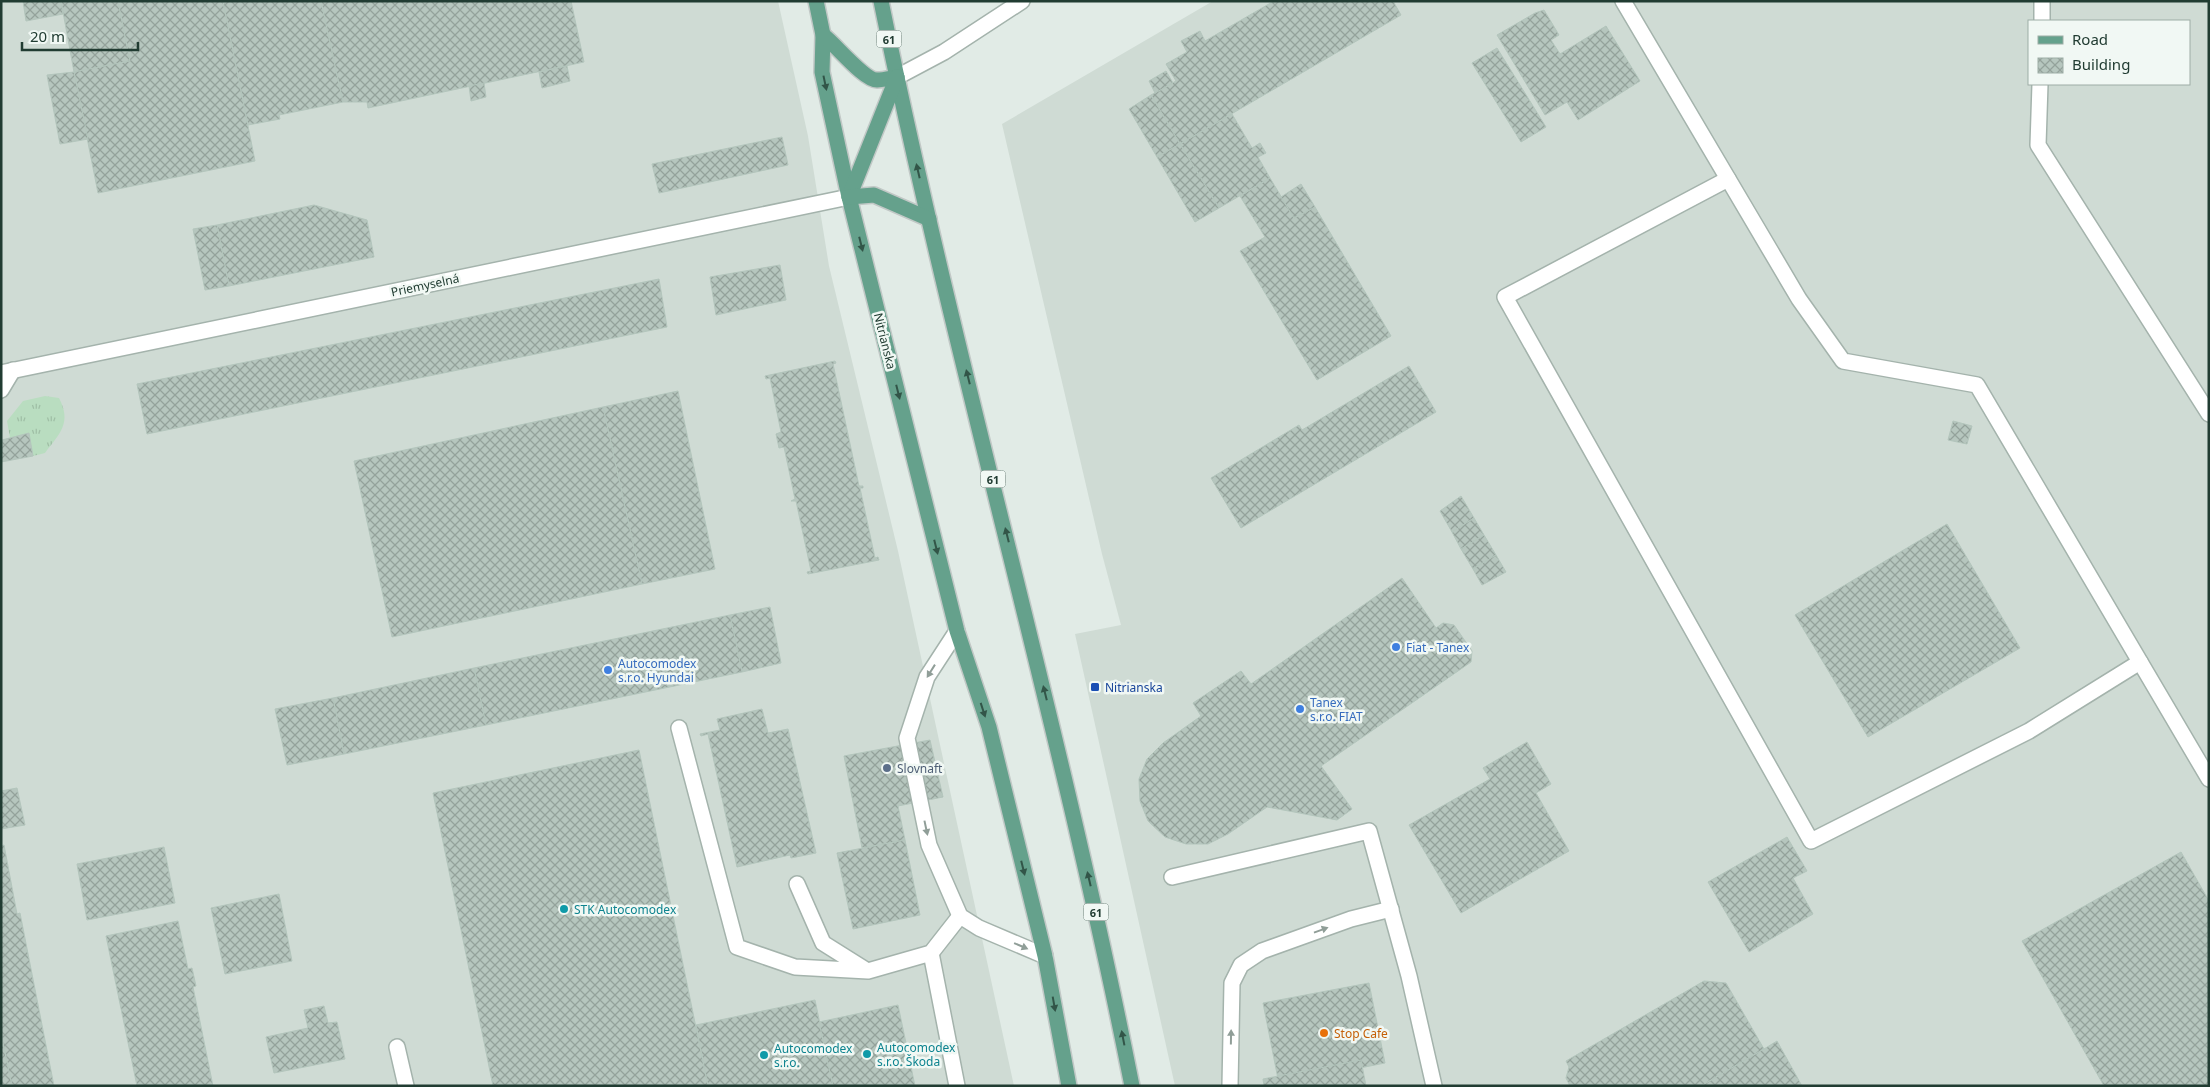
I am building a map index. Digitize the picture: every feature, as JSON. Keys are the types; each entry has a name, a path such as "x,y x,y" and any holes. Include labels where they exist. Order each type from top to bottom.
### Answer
{"main road":[{"name":"Nitrianska","path":"816,1 823,35 822,72 849,197 957,630 989,727 1045,956 1069,1086"},
{"name":"61","path":"882,1 929,219 1057,740 1106,953 1132,1086"},
{"path":"823,35 836,45 861,73 876,80 897,77 849,197 874,195 929,219"}],"street":[{"path":"897,77 944,52 1022,1"},
{"path":"1623,1 1799,299 1843,361 1977,385 2209,779"},
{"path":"2042,1 2042,20"},
{"path":"2040,85 2038,145 2209,414"},
{"path":"1728,179 1505,297 1810,841 2029,731 2140,662"},
{"name":"Priemyselná","path":"7,371 849,197"},
{"path":"1,390 7,371"},
{"path":"957,630 927,677 907,738 929,845 960,916 979,928 1045,956"},
{"path":"679,728 737,947 795,967 868,971 931,953 960,916"},
{"path":"1172,877 1368,831 1409,976 1434,1086"},
{"path":"797,884 823,943 868,971"},
{"path":"1230,1086 1232,983 1241,965 1262,951 1351,919 1391,909"},
{"path":"931,953 957,1086"},
{"path":"397,1047 406,1086"}],"shaded area":[{"path":"1,1 778,1 808,136 829,266 898,551 1014,1086 1,1086"},
{"path":"1213,1 2209,1 2209,1086 1175,1086 1075,634 1121,625 1102,554 1002,124"}],"green space":[{"path":"45,396 59,398 63,407 64,421 59,433 45,453 33,456 29,433 10,438 7,421 23,401"}],"building":[{"path":"23,1 61,1 63,14 26,21"},
{"path":"61,1 118,1 130,61 74,72"},
{"path":"118,1 223,1 255,161 98,193 74,72 130,61"},
{"path":"223,1 321,1 343,102 279,115 280,119 248,125"},
{"path":"321,1 571,1 584,62 368,108 367,102 343,102"},
{"path":"1274,1 1393,1 1401,15 1180,144 1151,95 1176,81 1166,64 1187,52 1181,41 1200,31 1205,41"},
{"path":"1544,10 1559,35 1551,40 1560,54 1606,26 1640,81 1578,120 1567,102 1545,115 1497,35 1535,13"},
{"path":"1497,48 1546,127 1521,142 1472,63"},
{"path":"567,66 570,81 542,88 539,72"},
{"path":"1166,71 1173,83 1155,93 1149,81"},
{"path":"74,72 88,139 60,144 47,75"},
{"path":"484,83 486,97 471,101 469,86"},
{"path":"1151,95 1180,144 1157,157 1129,109"},
{"path":"1232,114 1252,148 1260,143 1266,153 1258,157 1270,178 1219,208 1180,144"},
{"path":"782,137 788,165 659,193 652,164"},
{"path":"1180,144 1219,208 1195,222 1157,157"},
{"path":"1270,178 1294,218 1315,207 1391,336 1317,380 1240,251 1265,237 1240,196"},
{"path":"1301,184 1315,207 1294,218 1281,197"},
{"path":"314,205 367,220 374,257 229,286 217,225"},
{"path":"217,225 229,286 205,290 193,229"},
{"path":"780,265 786,300 716,315 710,277"},
{"path":"659,279 667,327 147,434 137,384"},
{"path":"835,361 836,363 833,364 859,486 863,486 863,488 860,488 875,558 878,557 879,560 808,574 807,572 811,571 796,501 791,501 795,499 784,447 779,448 776,434 781,432 770,378 766,379 765,376"},
{"path":"1409,366 1436,412 1241,528 1211,478 1299,425 1302,430"},
{"path":"678,391 715,569 642,584 603,407"},
{"path":"603,407 642,584 392,637 354,461"},
{"path":"1953,421 1972,426 1967,444 1948,440"},
{"path":"29,433 33,456 1,462 2,440"},
{"path":"1461,496 1474,518 1452,532 1440,511"},
{"path":"1474,518 1484,535 1461,549 1452,532"},
{"path":"1947,524 2020,648 1868,737 1795,615"},
{"path":"1484,535 1496,555 1473,569 1461,549"},
{"path":"1496,555 1506,572 1482,585 1473,569"},
{"name":"Tanex s.r.o. FIAT","path":"1402,578 1436,628 1443,623 1454,625 1472,651 1471,662 1321,766 1352,809 1337,820 1267,807 1228,834 1208,844 1186,844 1165,837 1148,821 1140,801 1139,779 1147,759 1163,743 1201,716 1193,703 1241,671 1251,684"},
{"path":"770,607 781,663 742,672 730,615"},
{"name":"Autocomodex s.r.o. Hyundai","path":"730,615 742,672 486,725 474,668"},
{"path":"474,668 486,725 344,754 333,698"},
{"path":"333,698 344,754 287,765 275,709"},
{"path":"762,709 768,733 788,729 816,853 791,858 790,855 737,867 708,734 701,736 700,734 720,730 717,719"},
{"path":"930,740 943,797 898,806 905,840 862,848 844,756"},
{"path":"1527,742 1551,784 1536,793 1569,851 1461,913 1409,825 1490,779 1483,768"},
{"name":"STK Autocomodex","path":"639,750 708,1086 493,1086 433,793"},
{"path":"17,788 25,825 1,829 1,791"},
{"path":"1787,837 1807,871 1793,878 1813,914 1749,952 1708,882"},
{"path":"905,840 920,915 853,929 837,853"},
{"path":"4,845 17,914 20,913 54,1086 12,1086 1,1034 1,846"},
{"path":"164,847 175,903 87,920 77,864"},
{"path":"2181,852 2209,901 2209,1086 2104,1086 2022,941"},
{"path":"279,894 292,961 225,974 211,908"},
{"path":"178,921 188,969 192,968 196,986 193,987 213,1086 137,1086 106,936"},
{"path":"1704,981 1726,983 1764,1049 1701,1086 1570,1086 1566,1078 1569,1067 1566,1061"},
{"name":"Stop Cafe","path":"1369,983 1385,1063 1279,1084 1263,1003"},
{"name":"Autocomodex s.r.o.","path":"815,1000 833,1086 708,1086 696,1025"},
{"name":"Autocomodex s.r.o. Škoda","path":"898,1005 915,1086 833,1086 819,1022"},
{"path":"324,1006 328,1023 337,1022 345,1059 274,1073 266,1037 308,1028 304,1010"},
{"path":"1,1034 12,1086 1,1086"},
{"path":"1777,1041 1802,1086 1701,1086 1764,1049"},
{"path":"1361,1060 1366,1086 1264,1086 1263,1079"}],"place":[{"name":"Fiat - Tanex","path":"1396,647"},
{"name":"Autocomodex s.r.o. Hyundai","path":"608,670"},
{"name":"Nitrianska","path":"1095,687"},
{"name":"Tanex s.r.o. FIAT","path":"1300,709"},
{"name":"Slovnaft","path":"887,768"},
{"name":"STK Autocomodex","path":"564,909"},
{"name":"Stop Cafe","path":"1324,1033"},
{"name":"Autocomodex s.r.o. Škoda","path":"867,1054"},
{"name":"Autocomodex s.r.o.","path":"764,1055"}]}
